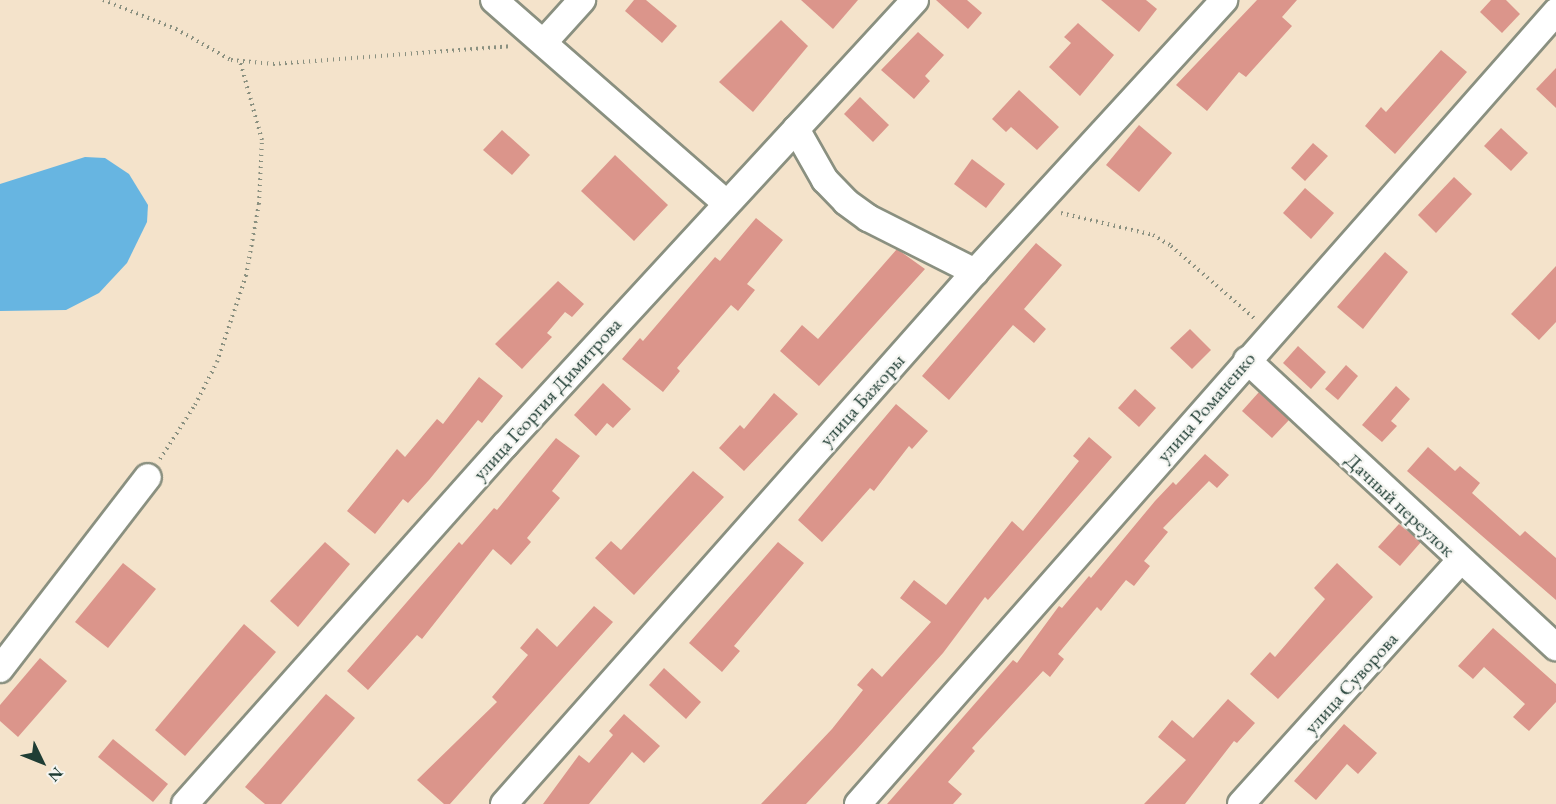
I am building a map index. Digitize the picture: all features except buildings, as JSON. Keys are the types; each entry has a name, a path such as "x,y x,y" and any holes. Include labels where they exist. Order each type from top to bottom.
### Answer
{"street":[{"path":"494,0 726,203"},
{"path":"544,42 582,0"},
{"name":"улица Георгия Димитрова","path":"185,804 726,203 915,0"},
{"name":"улица Бажоры","path":"504,804 1034,206 1224,0"},
{"name":"улица Романенко","path":"858,804 1556,12"},
{"path":"796,129 825,180 846,202 868,218 975,272"},
{"name":"Дачный переулок","path":"1247,360 1460,561 1556,647"},
{"path":"0,669 148,477"},
{"name":"улица Суворова","path":"1241,804 1460,561"}],"path":[{"path":"103,0 176,29 231,60 240,61 273,64 544,42"},
{"path":"148,477 195,405 217,362 246,276 259,204 262,140 240,61"},
{"path":"1034,206 1153,235 1171,246 1271,333"}],"water":[{"path":"85,157 105,158 129,174 148,205 147,222 127,263 99,293 66,310 0,311 0,184"}]}
